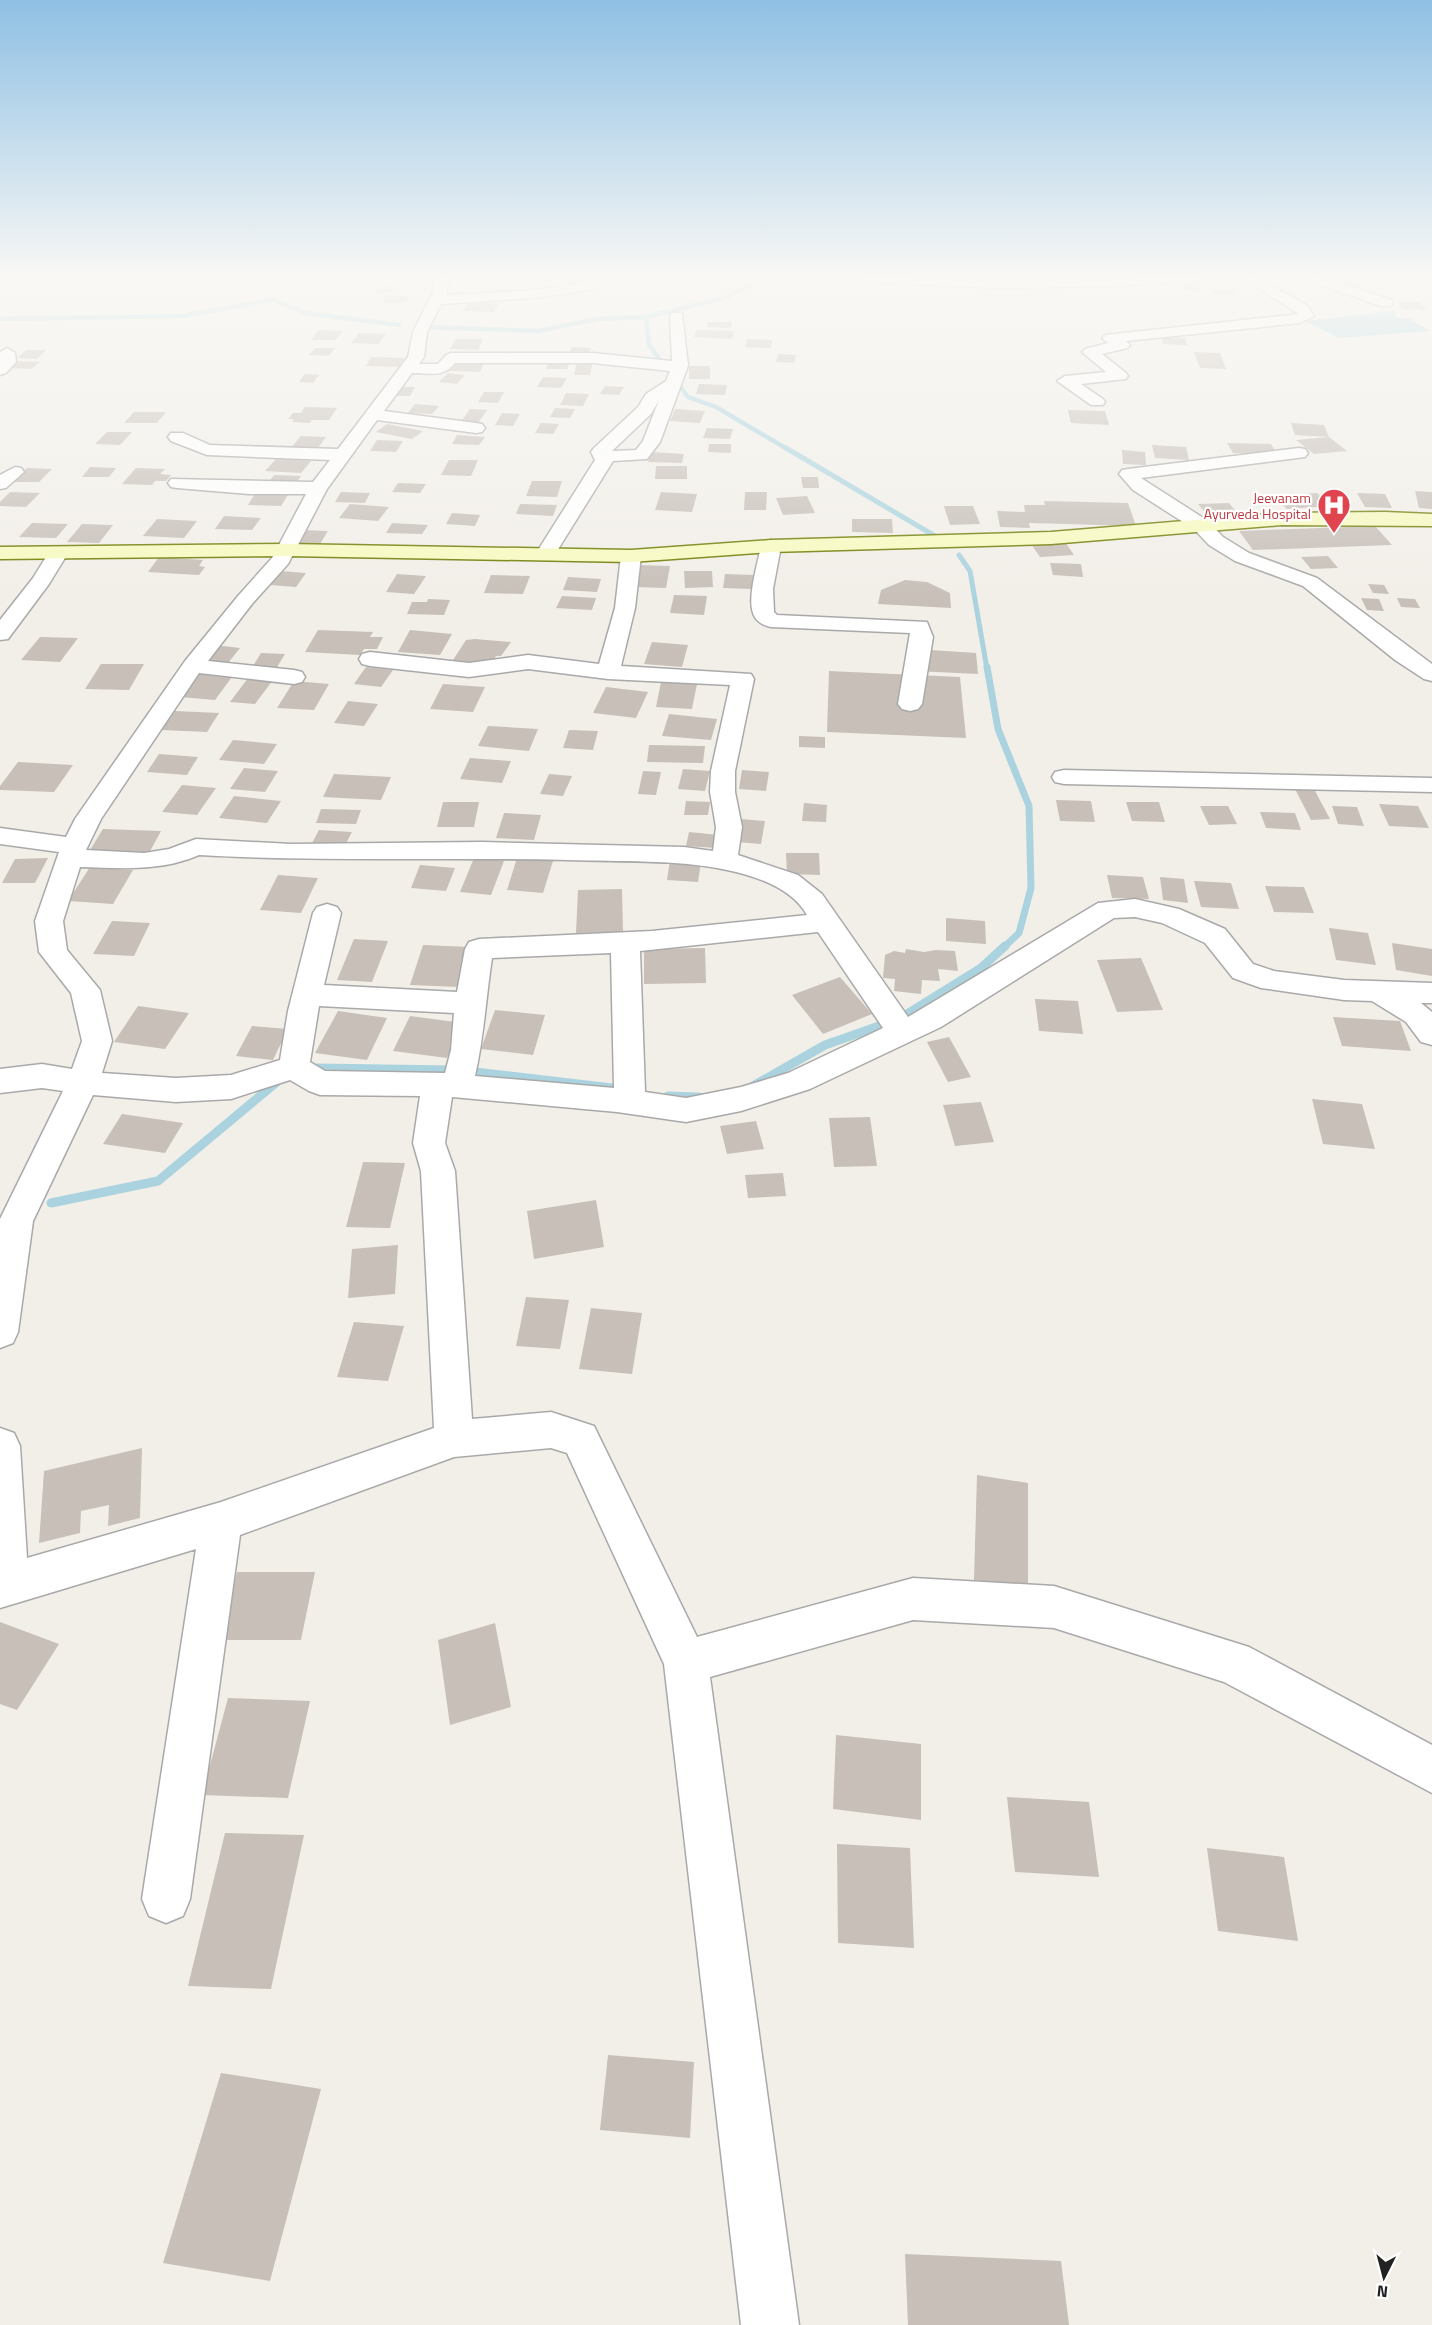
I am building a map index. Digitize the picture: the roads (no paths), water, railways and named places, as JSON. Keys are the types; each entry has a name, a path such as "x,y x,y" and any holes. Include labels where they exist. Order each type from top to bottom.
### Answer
{"street":[{"path":"0,1332 16,1221 83,1083 97,1041 84,990 53,952 49,921 71,852 88,819 193,666 287,550 318,488 396,386"},
{"path":"604,460 600,452 645,410 652,397 664,386"},
{"path":"545,555 607,456 641,455 651,442 673,386"},
{"path":"1072,386 1097,402"},
{"path":"375,415 476,428"},
{"path":"177,436 207,450 344,455"},
{"path":"1299,453 1128,474 1139,486 1201,525 1216,541 1242,557 1310,582 1403,655 1432,674"},
{"path":"0,484 15,472"},
{"path":"177,483 249,488 318,488"},
{"path":"0,553 287,550 631,556 771,546 958,542 1108,534 1282,519 1432,520"},
{"path":"771,546 762,589 763,613 771,621 919,627 922,637 910,704"},
{"path":"0,634 42,580 58,553"},
{"path":"608,672 625,608 631,556"},
{"path":"370,659 469,670 528,662 608,672 743,679 737,714 724,758 721,788 729,817 730,834 724,861"},
{"path":"193,666 294,677"},
{"path":"1064,777 1432,785"},
{"path":"0,836 71,852 144,861 175,856 196,847 291,852 575,851 684,855 724,861 788,881 812,900 895,1022"},
{"path":"0,1081 42,1076 83,1083 176,1090 231,1087 294,1067 320,1083 447,1085 631,1094 686,1110 741,1100 799,1081 895,1022 930,1019 1108,909 1136,908 1169,915 1215,936 1243,972 1271,981 1344,990 1432,993"},
{"path":"294,1067 303,1011 309,995 327,913"},
{"path":"454,1439 438,1171 429,1143 447,1085 466,1050 478,949 770,930 825,922"},
{"path":"625,941 631,1094"},
{"path":"1377,991 1424,1019 1432,1034"},
{"path":"309,995 470,1003"},
{"path":"0,1446 6,1528 4,1586 221,1522 454,1439 551,1430 580,1439 686,1662 770,2325"},
{"path":"166,1899 221,1522"},
{"path":"686,1662 914,1599 1054,1606 1233,1663 1432,1770"}],"waterway":[{"path":"679,386 688,397 716,407 789,450"},
{"path":"786,448 935,536"},
{"path":"959,555 970,571 987,669"},
{"path":"987,667 998,729 1029,806 1031,888 1019,933 1003,948"},
{"path":"753,1086 825,1045 899,1019 981,968 1005,946"},
{"path":"317,1068 452,1070"},
{"path":"466,1071 612,1088"},
{"path":"51,1203 158,1181 278,1081"},
{"path":"668,1096 699,1097"}],"place":[{"name":"Jeevanam Ayurveda Hospital","path":"1334,534"}]}
